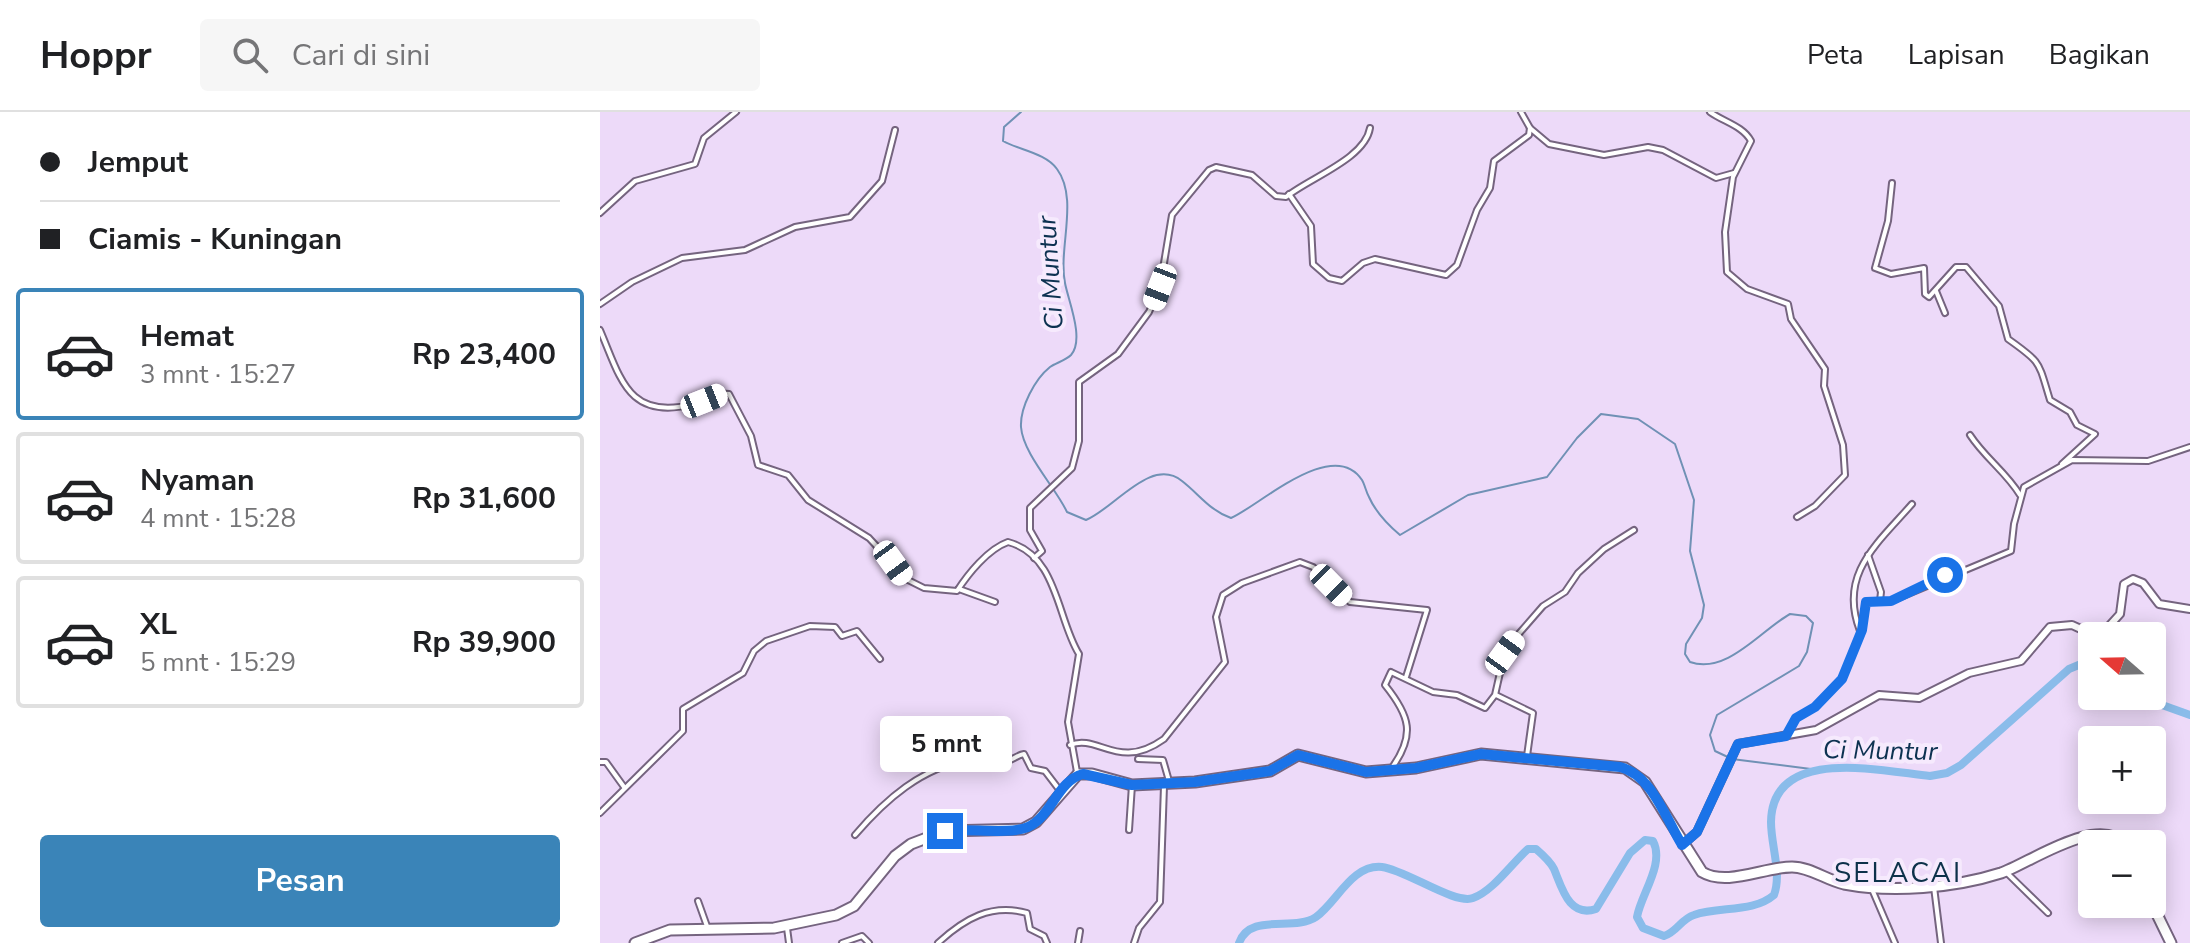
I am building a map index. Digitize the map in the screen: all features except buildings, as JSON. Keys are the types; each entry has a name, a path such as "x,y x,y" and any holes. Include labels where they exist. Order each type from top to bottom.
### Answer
{"highway":[{"path":"635,943 670,930 787,926 829,918 854,906 895,856 921,838 956,829 1023,829 1036,822 1078,774 1132,785 1167,784 1270,771 1298,755 1356,771 1390,771 1481,754 1620,767 1635,772 1651,791 1682,845 1702,872 1711,877 1784,867 1803,868 1837,883 1871,887 1969,881 2005,871 2078,839"},
{"path":"2159,918 2171,943"}],"main road":[{"path":"2112,622 2120,614 2124,584 2133,579 2143,583 2159,604 2190,609"},
{"path":"1682,845 1697,832 1735,749 1745,741 1816,730 1879,695 1919,698 1969,673 2019,662 2050,627 2072,625 2078,628"}],"street":[{"path":"600,213 635,181 695,164 704,138 736,112"},
{"path":"1521,112 1530,128 1549,144 1607,155 1651,147 1666,151 1716,178 1734,173"},
{"path":"1710,112 1726,124 1744,130 1751,141 1734,173 1725,232 1727,272 1747,289 1788,304 1791,319 1825,369 1824,386 1843,445 1845,475 1815,506 1797,517"},
{"path":"1034,558 1042,551 1030,530 1030,508 1042,494 1066,477 1079,441 1078,385 1118,354 1149,312 1160,287 1169,222 1178,207 1216,167 1252,175 1278,198 1289,194 1356,154 1366,142 1370,128"},
{"path":"1289,194 1311,226 1313,264 1333,280 1342,281 1363,263 1375,259 1446,275 1457,265 1477,210 1490,188 1494,161 1525,140 1530,128"},
{"path":"600,304 632,282 682,258 745,250 795,227 850,217 882,181 895,130"},
{"path":"1892,183 1888,221 1874,266 1889,274 1924,268 1925,294 1929,297 1956,267 1966,267 1999,306 2008,339 2036,358 2046,378 2050,400 2070,412 2077,425 2095,434 2070,453 2061,465"},
{"path":"1936,291 1945,313"},
{"path":"600,330 619,375 636,401 648,406 677,407 729,394 751,436 758,465 788,475 808,500 869,538 913,583 942,591 959,589 995,602"},
{"path":"1970,435 1986,459 2006,474 2020,495"},
{"path":"1786,736 1796,718 1815,707 1842,679 1860,633 1866,602 1891,601 2011,551 2024,487 2061,465 2076,460 2148,461 2190,448"},
{"path":"1860,633 1851,606 1861,563 1912,504"},
{"path":"1390,771 1406,748 1405,711 1384,684 1392,671 1433,692 1457,695 1484,708 1495,695 1503,657 1516,637 1543,606 1565,592 1578,573 1604,549 1634,530"},
{"path":"959,589 964,578 1005,543 1012,543 1034,558 1055,588 1067,634 1079,654 1069,706 1070,745 1078,774"},
{"path":"1868,555 1881,592 1880,601"},
{"path":"1070,745 1086,742 1121,754 1164,739 1225,662 1216,617 1223,595 1242,583 1300,562 1313,567 1350,602 1427,610 1406,677"},
{"path":"600,813 683,731 683,709 743,673 754,651 773,637 814,626 836,627 843,637 855,630 880,659"},
{"path":"1495,695 1533,713 1527,756"},
{"path":"855,835 880,807 912,783 950,763 976,759 1008,761 1022,754 1031,768 1045,771 1061,792"},
{"path":"1134,943 1139,928 1160,902 1167,784 1163,760 1138,759"},
{"path":"600,762 605,761 624,787"},
{"path":"1129,830 1132,785"},
{"path":"2005,871 2048,913"},
{"path":"1933,884 1941,943"},
{"path":"1871,887 1895,943"},
{"path":"698,901 709,931"},
{"path":"938,943 968,919 1000,910 1027,913 1030,929 1044,936 1047,943"},
{"path":"787,926 789,943"},
{"path":"1078,943 1080,931"},
{"path":"842,943 862,936 869,943"}],"waterway":[{"name":"Ci Muntur","path":"1021,112 1004,127 1003,141 1039,155 1052,164 1063,181 1067,195 1064,269 1076,330 1075,348 1071,355 1044,372 1026,402 1021,419 1027,448 1067,512 1086,520 1146,479 1170,475 1231,518 1296,478 1333,466 1349,469 1362,480 1375,508 1400,535 1468,495 1547,477 1577,438 1601,414 1638,419 1675,444 1694,500 1690,551 1704,605 1702,618 1686,644 1685,654 1690,662 1704,664 1730,657 1790,614 1806,616 1813,623 1807,652 1799,666 1717,715 1710,735 1715,751 1732,759 1811,769"},
{"path":"1239,943 1253,928 1296,923 1316,917 1353,878 1371,868 1392,869 1465,899 1473,898 1495,883 1528,849 1536,849 1550,863 1573,905 1587,911 1596,909 1630,853 1645,840 1653,841 1656,859 1637,917 1643,928 1664,936 1694,915 1746,907 1774,895 1777,869 1771,822 1776,798 1789,782 1809,772 1832,768 1930,776 1947,773 1961,765 2069,669 2078,665"},
{"name":"Ci Muntur","path":"2166,706 2190,715"}],"district":[{"name":"SELACAI","path":"1898,872"}],"route":[{"path":"945,831 1023,829 1042,816 1078,774 1092,774 1128,785 1146,785 1246,776 1275,769 1298,755 1337,767 1376,773 1481,754 1502,754 1586,762 1635,772 1651,791 1682,845 1697,832 1738,744 1786,736 1790,724 1815,707 1842,679 1862,630 1862,613 1866,602 1891,601 1928,586 1945,575"}]}
